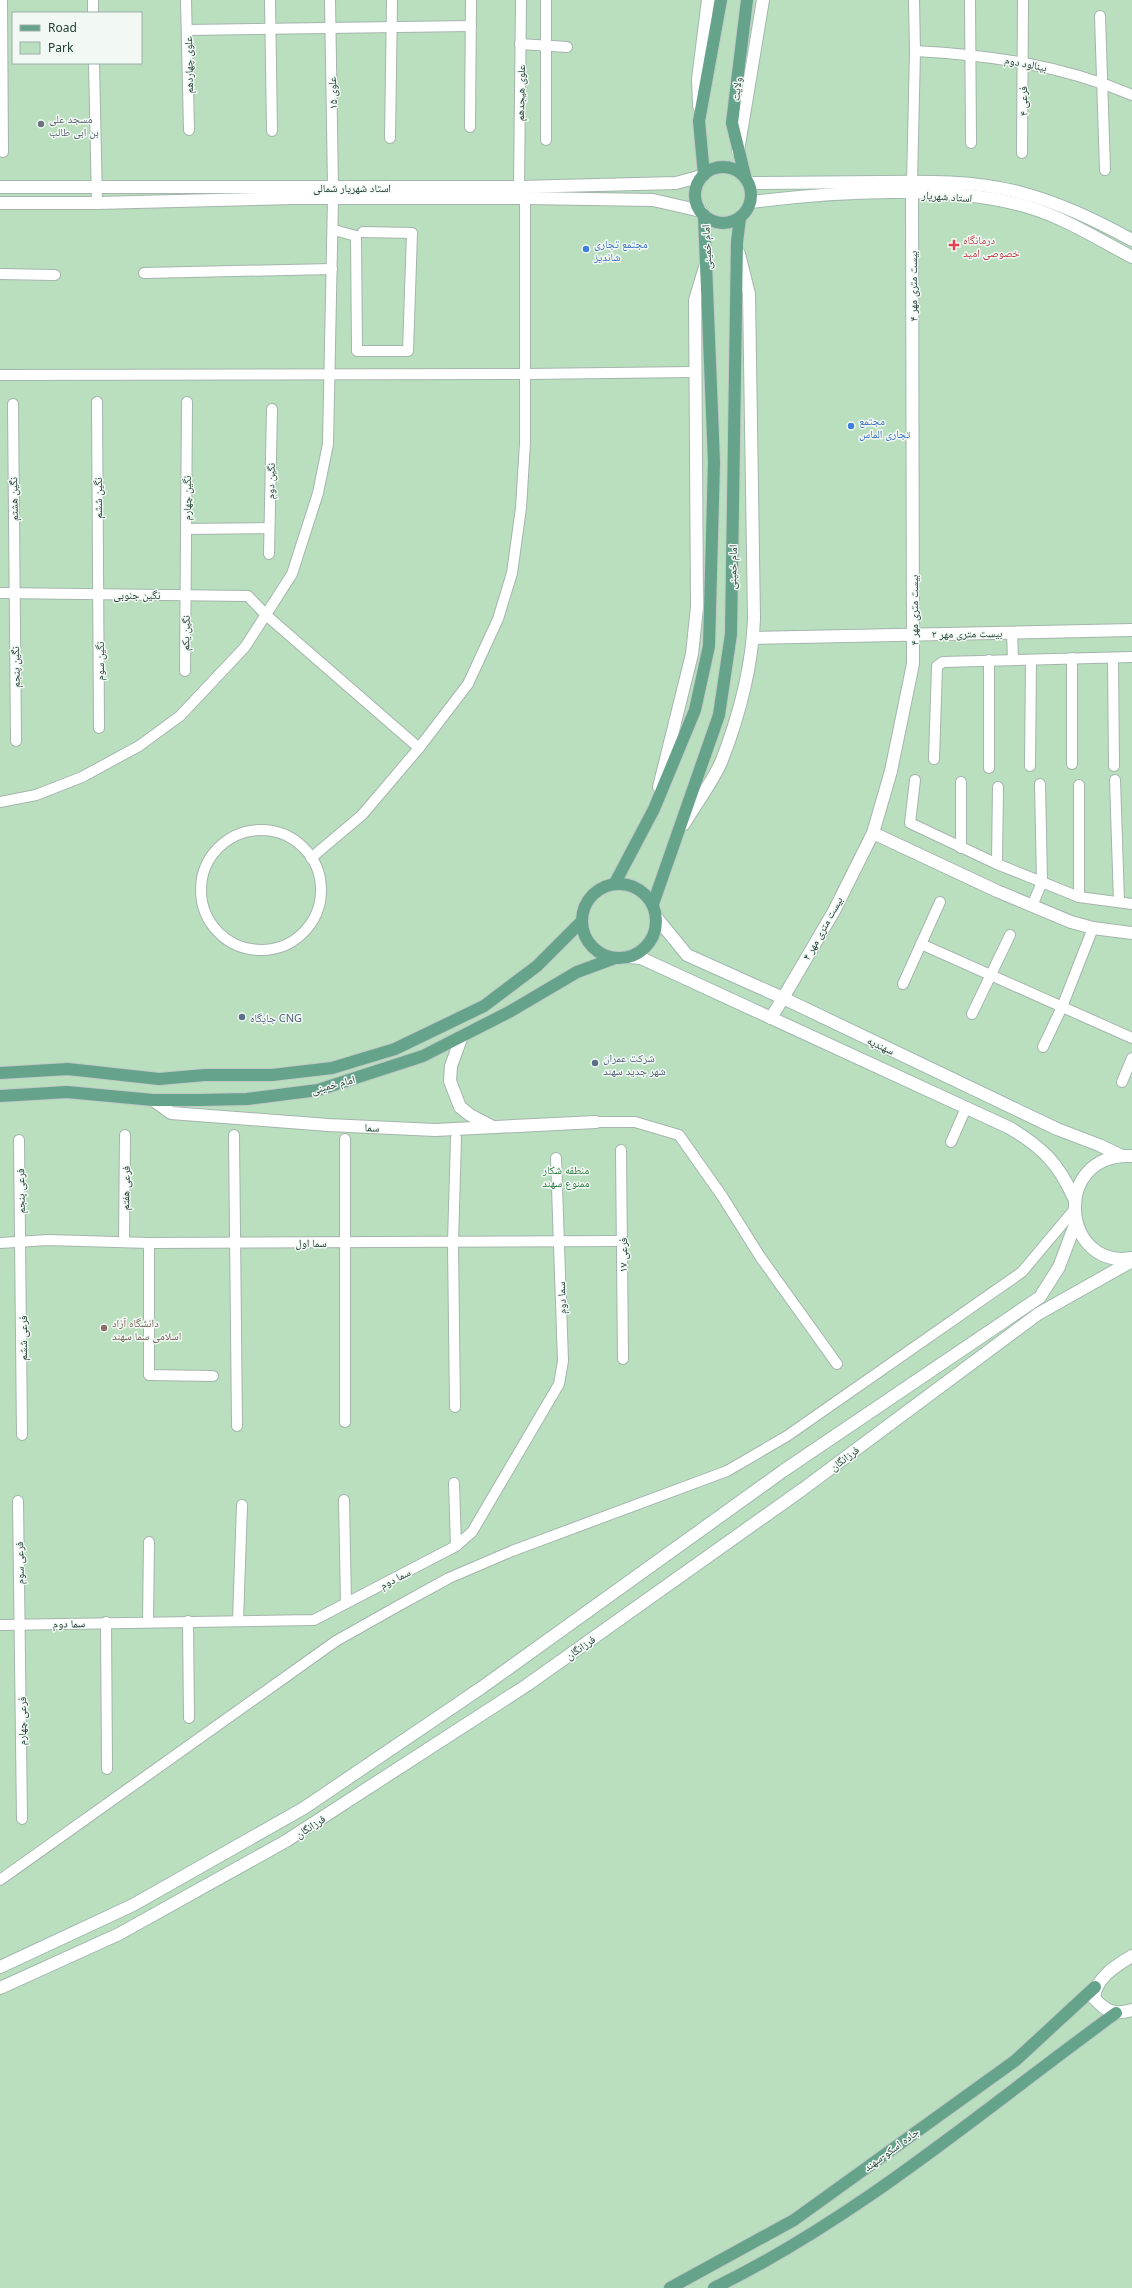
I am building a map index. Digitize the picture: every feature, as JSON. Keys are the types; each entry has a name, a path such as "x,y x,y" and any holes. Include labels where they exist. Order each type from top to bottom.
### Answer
{"main road":[{"path":"703,176 716,168 724,167 739,171 747,180 751,202 747,211 740,218 732,222 722,223 713,221 702,213 696,200 696,192 703,176 698,79 708,0"},
{"path":"699,121 722,0"},
{"name":"ولایت","path":"747,0 732,123 738,151 747,180"},
{"path":"738,151 763,0"},
{"name":"استاد شهریار شمالی","path":"0,203 97,203 333,192 676,183 703,176"},
{"name":"استاد شهریار","path":"747,180 912,188 933,193 987,199 1028,207 1065,221 1132,257"},
{"name":"استاد شهریار","path":"751,202 801,196 975,184 1017,192 1068,209 1097,221 1132,240"},
{"name":"استاد شهریار شمالی","path":"0,187 333,192 653,200 702,213"},
{"name":"بیست متری مهر ۴","path":"771,1018 834,910 873,833 892,771 913,664 912,188"},
{"name":"امام خمینی","path":"615,883 654,809 695,710 709,646 714,462 707,262 702,213"},
{"name":"امام خمینی","path":"653,904 680,832 719,715 732,634 737,248 740,218"},
{"path":"680,832 721,761 736,715 752,652 749,294 737,248"},
{"path":"654,809 692,654 697,607 694,372 695,300 707,262"},
{"name":"بیست متری مهر ۲","path":"753,638 1132,630"},
{"path":"873,833 1032,906 1093,928 1132,933"},
{"path":"615,883 626,884 637,888 646,895 653,904 656,916 653,938 638,953 621,958 596,950 588,942 582,921 588,900 595,892 615,883"},
{"name":"سهندیه","path":"656,916 687,955 783,998 1057,1129 1126,1156"},
{"name":"امام خمینی","path":"0,1073 60,1068 159,1079 204,1075 272,1075 332,1068 395,1049 484,1006 537,966 582,921"},
{"name":"امام خمینی","path":"0,1096 67,1092 153,1100 247,1098 318,1090 423,1056 509,1012 576,972 621,958"},
{"name":"سهندیه","path":"621,958 641,958 1010,1128 1037,1145 1063,1174 1081,1234 1090,1245 1100,1252 1113,1257 1132,1258"},
{"path":"462,1036 451,1066 450,1080 460,1107 470,1115 492,1126"},
{"name":"سما","path":"153,1100 171,1112 328,1125 435,1130 596,1122"},
{"name":"فرزانگان","path":"0,1967 133,1904 304,1808 481,1688 783,1471 1040,1297 1059,1267 1075,1210 1080,1182 1090,1169 1104,1160 1126,1156"},
{"name":"فرزانگان","path":"0,1988 119,1934 286,1842 527,1684 803,1490 1038,1314 1132,1261"},
{"path":"1132,1956 1107,1974 1095,1987 1094,1998 1108,2011 1116,2013 1132,2010"},
{"name":"جاده اسکو-سهند","path":"670,2288 806,2212 1016,2060 1095,1987"},
{"path":"714,2288 807,2238 960,2132 1116,2013"}],"street":[{"path":"2,0 3,152"},
{"path":"93,0 93,12"},
{"name":"علوی چهاردهم","path":"186,0 189,130"},
{"path":"270,0 272,131"},
{"name":"علوی ۱۵","path":"0,802 36,795 82,777 139,746 180,716 245,647 292,574 318,493 328,444 334,230 330,0"},
{"path":"390,138 392,0"},
{"path":"470,126 471,0"},
{"name":"علوی هیجدهم","path":"519,186 521,0"},
{"path":"546,0 546,140"},
{"path":"912,188 915,51 914,0"},
{"path":"970,0 969,54 971,142"},
{"name":"فرعی ۴","path":"1022,153 1023,0"},
{"path":"1100,16 1105,170"},
{"path":"187,30 471,26"},
{"path":"520,44 567,47"},
{"name":"بینالود دوم","path":"915,51 969,54 1022,62 1072,73 1101,82 1132,95"},
{"path":"94,64 97,203"},
{"path":"311,858 362,815 419,748 468,684 498,619 512,573 521,508 526,374 525,198"},
{"path":"334,230 356,236 357,351 408,351 412,233 363,232"},
{"path":"144,273 332,269"},
{"path":"0,274 55,275"},
{"path":"0,375 526,374 694,372"},
{"name":"نگین ششم","path":"97,402 98,594"},
{"name":"نگین چهارم","path":"186,594 187,402"},
{"name":"نگین هشتم","path":"12,404 14,594"},
{"name":"نگین دوم","path":"269,554 272,408"},
{"path":"186,529 269,528"},
{"name":"نگین جنوبی","path":"0,593 186,594 248,596 266,615 419,748"},
{"name":"نگین پنجم","path":"14,594 16,741"},
{"name":"نگین سوم","path":"98,594 99,728"},
{"name":"نگین یکم","path":"185,671 186,594"},
{"path":"1012,632 1012,660"},
{"path":"934,759 937,666 943,662 1132,657"},
{"path":"1072,658 1072,764"},
{"path":"1113,658 1114,766"},
{"path":"988,660 989,768"},
{"path":"1030,766 1031,660"},
{"path":"915,780 910,823 961,848 1079,897 1132,904"},
{"path":"1115,780 1119,902"},
{"path":"961,848 962,782"},
{"path":"1032,906 1042,882 1040,784"},
{"path":"1079,785 1079,897"},
{"path":"998,787 998,864"},
{"path":"245,832 273,832 291,838 311,858 318,875 319,903 307,928 293,940 266,950 248,949 230,942 210,923 201,896 202,878 212,856 228,840 245,832"},
{"path":"903,984 940,902"},
{"path":"1043,1047 1062,1006 1093,928"},
{"path":"972,1014 1010,935"},
{"path":"921,944 1132,1038"},
{"path":"1122,1082 1132,1058"},
{"path":"951,1142 966,1108"},
{"path":"596,1122 636,1122 679,1135 722,1196 761,1258 837,1364"},
{"path":"234,1134 237,1426"},
{"name":"فرعی هفتم","path":"124,1242 125,1135"},
{"path":"455,1407 453,1242 456,1138"},
{"path":"345,1139 345,1422"},
{"name":"فرعی پنجم","path":"19,1140 21,1241"},
{"name":"فرعی ۱۷","path":"621,1150 622,1359"},
{"name":"سما دوم","path":"0,1625 148,1621 314,1620 456,1546 472,1532 559,1384 563,1361 556,1158"},
{"path":"0,1880 336,1641 398,1606 449,1578 512,1551 727,1471 787,1436 1022,1272 1075,1210"},
{"name":"سما اول","path":"0,1243 21,1241 149,1243 622,1241"},
{"name":"فرعی ششم","path":"21,1241 22,1435"},
{"path":"149,1243 149,1375 213,1376"},
{"path":"454,1483 456,1546"},
{"path":"344,1500 346,1603"},
{"name":"فرعی سوم","path":"18,1501 21,1624"},
{"path":"238,1621 242,1505"},
{"path":"148,1621 149,1542"},
{"path":"188,1621 189,1718"},
{"path":"106,1622 107,1769"},
{"name":"فرعی چهارم","path":"21,1624 22,1819"}],"green space":[{"name":"منطقه شکار ممنوع سهند","path":"0,0 1132,0 1132,2288 0,2288"}],"place":[{"name":"مسجد علی بن ابی طالب","path":"41,124"},
{"name":"درمانگاه خصوصی امید","path":"954,245"},
{"name":"مجتمع تجاری شاندیز","path":"586,249"},
{"name":"مجتمع تجاری الماس","path":"851,426"},
{"name":"جایگاه CNG","path":"242,1017"},
{"name":"شرکت عمران شهر جدید سهند","path":"595,1063"},
{"name":"دانشگاه آزاد اسلامی سما سهند","path":"104,1328"}]}
